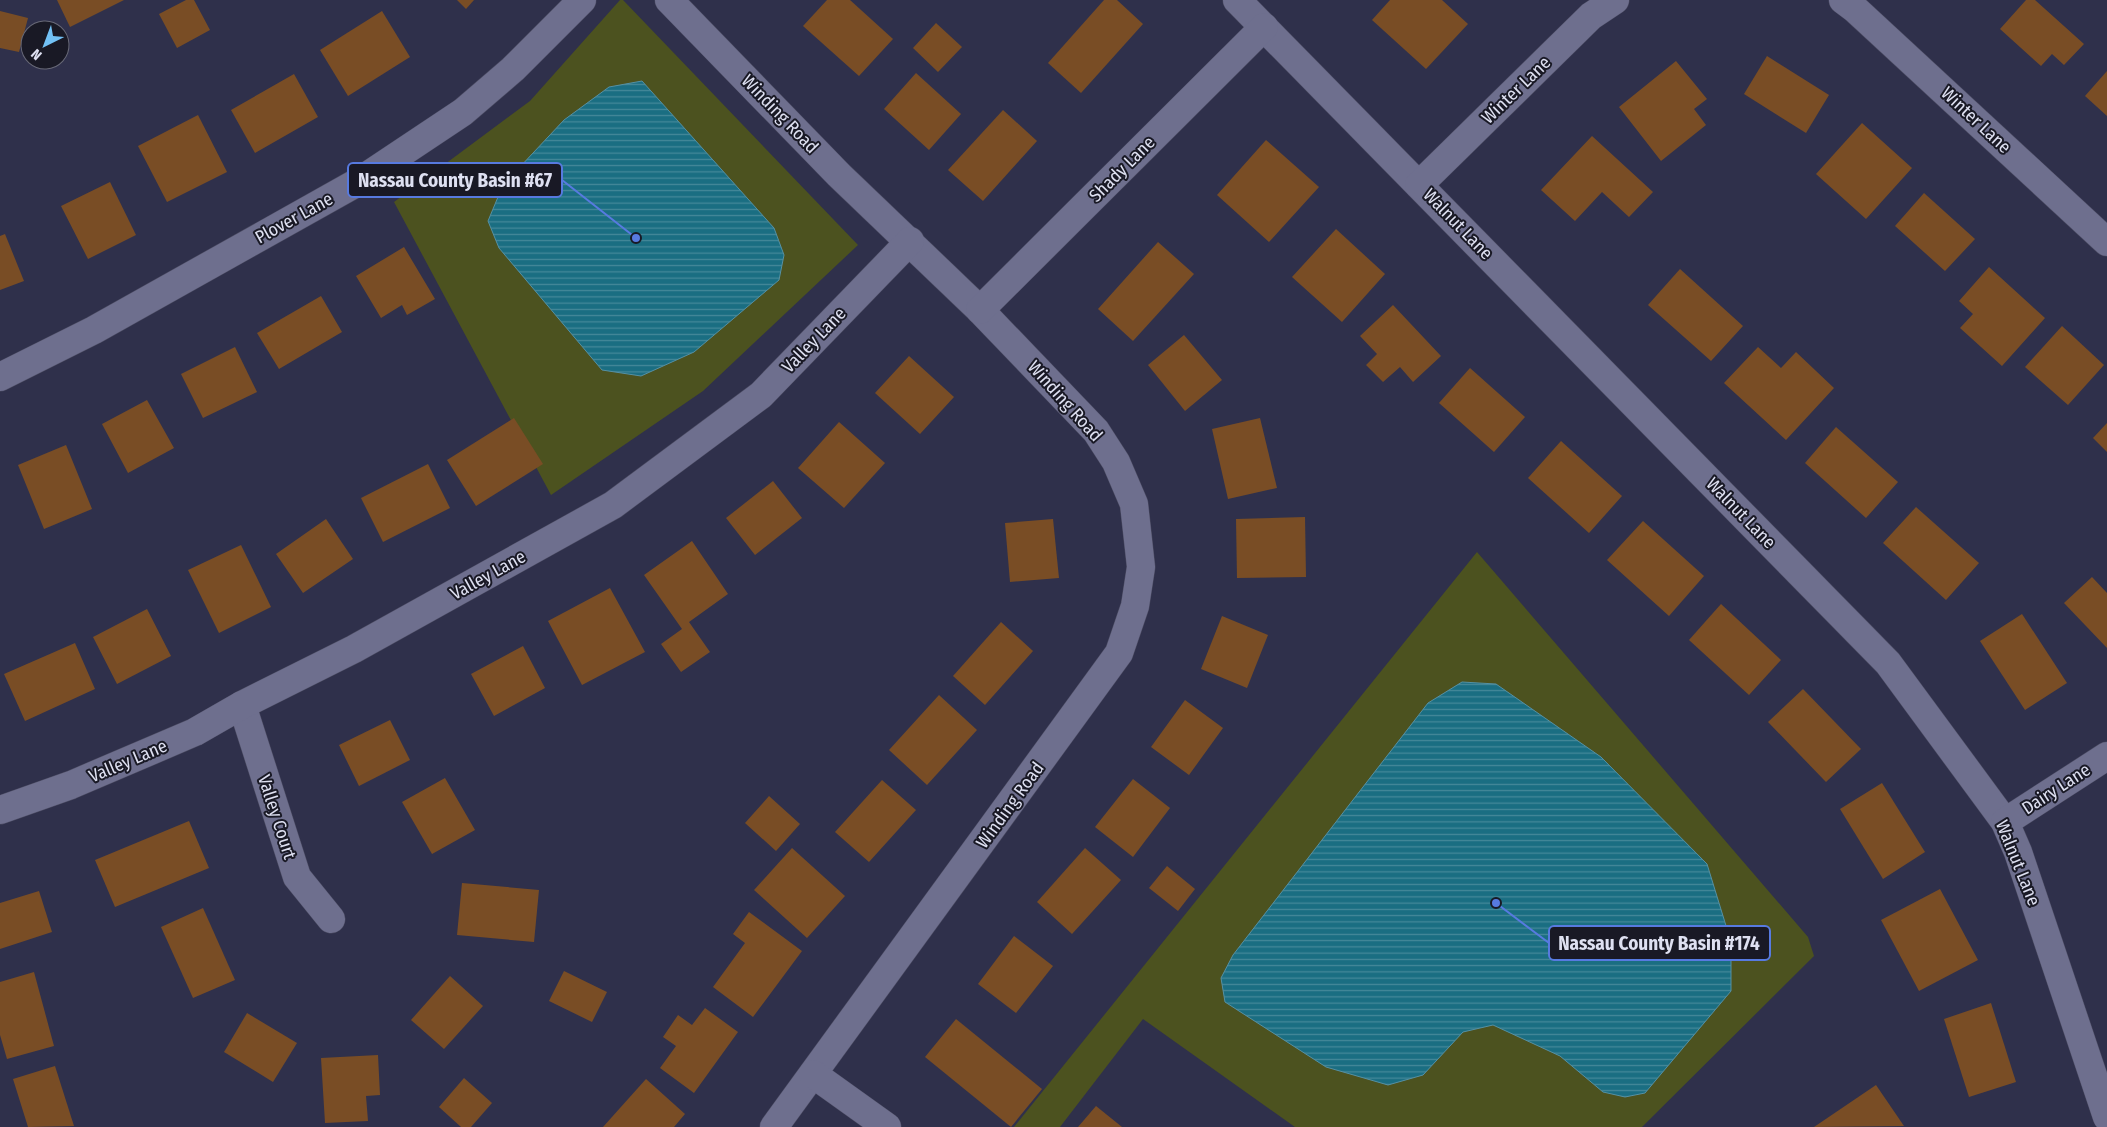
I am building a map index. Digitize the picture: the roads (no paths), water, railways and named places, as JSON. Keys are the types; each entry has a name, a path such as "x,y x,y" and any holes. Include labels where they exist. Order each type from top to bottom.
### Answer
{"street":[{"name":"Plover Lane","path":"0,377 94,330 358,182 463,112 512,69 582,0"},
{"name":"Winding Road","path":"669,0 840,175 980,310 1096,431 1116,462 1134,504 1140,567 1135,606 1119,653 774,1127"},
{"name":"Walnut Lane","path":"1237,0 1888,663 2005,822 2018,852 2107,1117"},
{"name":"Winter Lane","path":"1419,185 1591,16 1615,0"},
{"name":"Winter Lane","path":"1843,0 1856,9 2107,242"},
{"name":"Shady Lane","path":"980,310 1264,27"},
{"name":"Valley Lane","path":"0,810 71,785 195,732 242,705 354,650 614,505 761,395 910,241"},
{"name":"Valley Court","path":"242,705 297,876 330,919"},
{"name":"Dairy Lane","path":"2005,822 2107,756"},
{"path":"813,1074 887,1127"}],"water":[{"path":"642,81 774,228 784,255 779,280 694,352 641,376 602,370 499,248 488,221 503,185 564,120 609,87"},
{"path":"1462,682 1496,684 1601,757 1707,864 1731,942 1731,991 1645,1093 1625,1097 1603,1092 1560,1056 1493,1025 1463,1032 1423,1075 1388,1085 1326,1067 1225,1002 1221,978 1233,955 1428,703"}],"place":[{"name":"Nassau County Basin #67","path":"636,238"},
{"name":"Nassau County Basin #174","path":"1496,903"}]}
